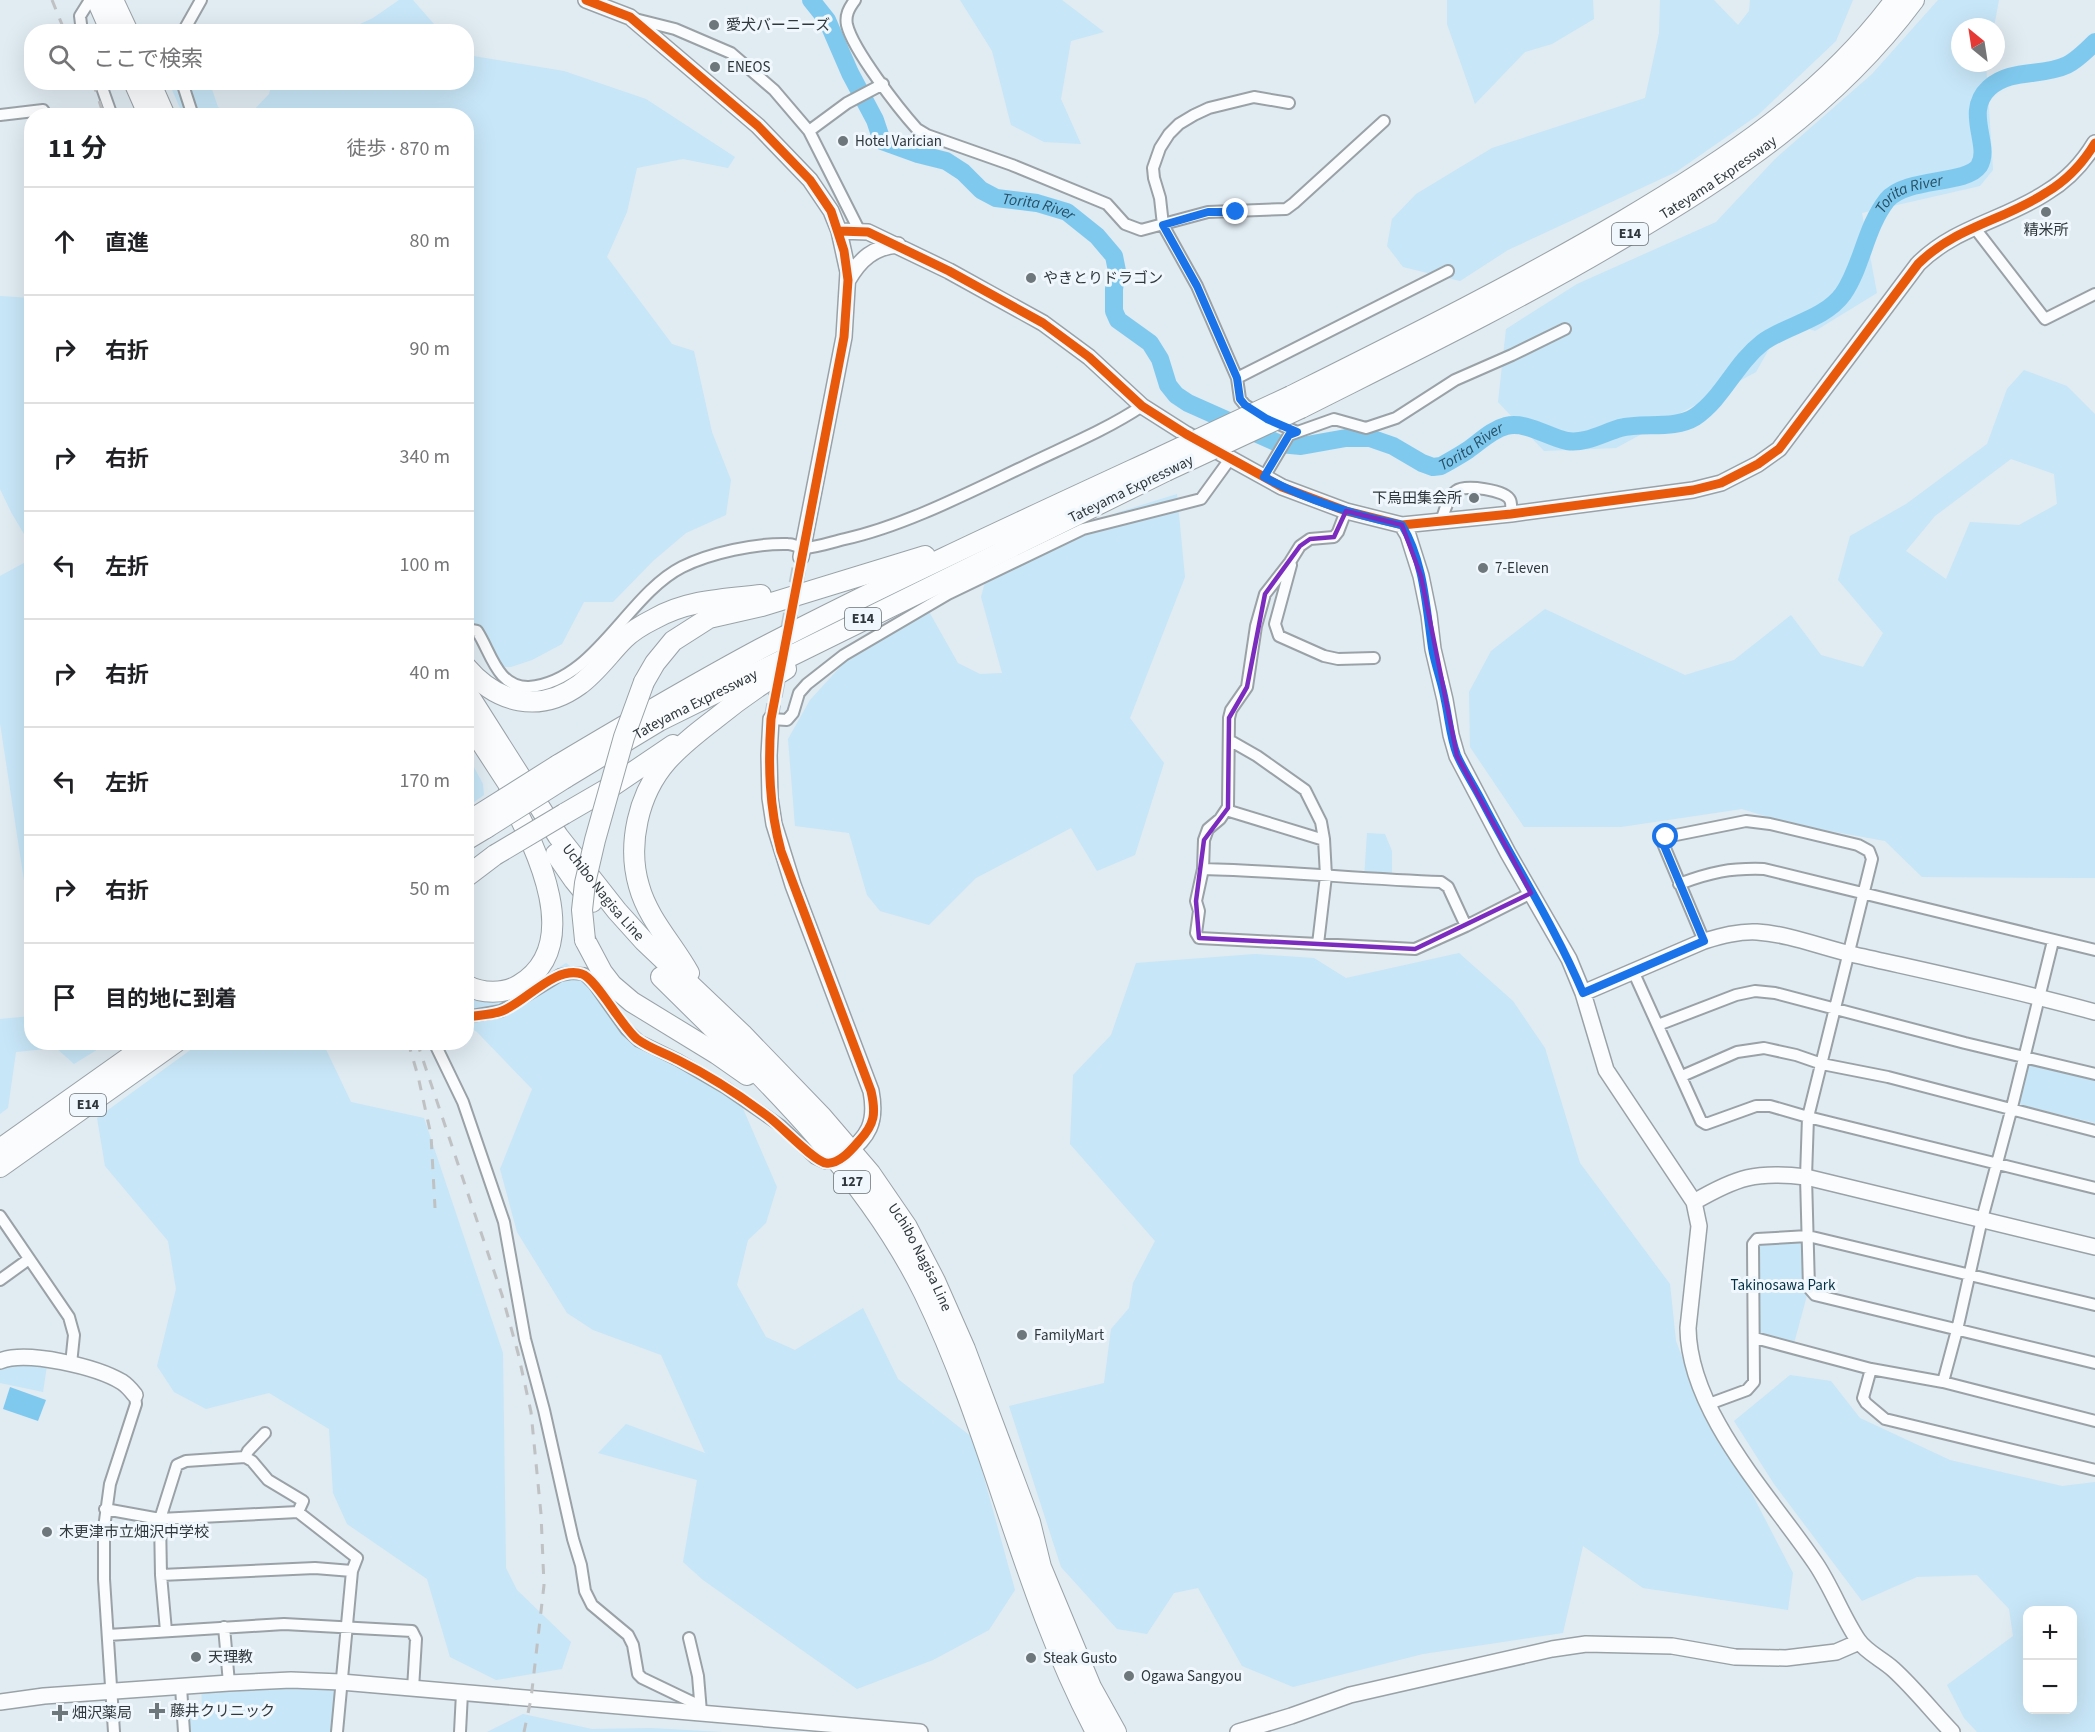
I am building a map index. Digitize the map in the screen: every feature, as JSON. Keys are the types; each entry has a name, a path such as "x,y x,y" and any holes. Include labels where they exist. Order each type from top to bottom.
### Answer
{"highway":[{"path":"97,0 108,24"},
{"path":"113,0 124,24"},
{"name":"Tateyama Expressway","path":"1296,402 1578,248 1712,167 1782,116 1814,88 1858,43 1895,0"},
{"name":"Tateyama Expressway","path":"561,771 931,585 992,558 1160,465 1456,331 1576,266 1721,179 1757,154 1825,99 1878,46 1914,0"},
{"path":"138,90 145,108"},
{"path":"154,90 161,108"},
{"name":"Tateyama Expressway","path":"476,822 561,771 650,710 760,650 983,539 1134,469 1160,465"},
{"path":"783,1101 717,1054 632,1002 612,985 602,972 585,940 582,910 585,883 624,737 644,682 655,663 673,641 709,618 762,606 911,561 980,535 1134,469"},
{"path":"474,674 494,692 518,701 540,702 559,697 580,684 626,637 656,618 682,607 706,601 776,594 846,581"},
{"path":"474,871 495,855 614,785 774,676 931,585"},
{"name":"Uchibo Nagisa Line","path":"474,704 558,836 589,877 644,941 742,1035 822,1117 894,1239 923,1291 938,1324 968,1398 1009,1520 1052,1636 1079,1700 1096,1732"},
{"path":"702,998 684,963 650,913 639,887 634,858 635,840 638,814 665,763 732,705"},
{"name":"Uchibo Nagisa Line","path":"474,732 574,880 597,908 811,1130 873,1178 906,1227 935,1281 965,1349 1030,1522 1041,1568 1091,1687 1116,1732"},
{"path":"474,988 487,992 507,990 519,985 539,970 550,943 550,896 545,874 524,826 485,750"},
{"name":"E14","path":"0,1149 140,1050"},
{"name":"E14","path":"0,1167 165,1050"}],"street":[{"path":"81,24 80,16 90,0"},
{"path":"188,24 201,0"},
{"path":"586,0 630,17 675,29 731,53 774,90 809,131 858,230"},
{"path":"855,0 846,18 847,27 879,85 916,129 1107,204 1125,224 1141,230 1208,212 1286,208 1384,121"},
{"path":"630,17 758,126 810,180 831,211 839,231 848,280 844,337 802,552"},
{"path":"809,131 846,103 879,85"},
{"path":"103,90 109,108"},
{"path":"185,90 190,108"},
{"path":"1288,103 1254,97 1209,108 1179,124 1169,134 1160,148 1153,168 1163,225 1197,286 1237,378 1240,399 1245,405 1267,419 1297,432"},
{"path":"0,115 24,112"},
{"path":"839,231 858,230 898,245 1043,323 1089,357 1142,406 1186,434 1282,487 1346,512 1402,525 1511,514 1693,490 1721,483 1758,464 1779,449 1930,251 1974,227 2047,193 2067,178 2085,158 2095,142"},
{"path":"1974,227 2045,319 2095,294"},
{"path":"848,280 862,260 872,252 884,246 898,245"},
{"path":"1237,378 1448,271"},
{"path":"1264,477 1289,435 1334,419 1366,428 1396,418 1455,380 1565,329"},
{"path":"474,630 477,631 500,675 506,680 526,687 552,683 576,669 664,577 684,566 749,547 789,544 802,552 885,528 1080,440 1142,406"},
{"path":"474,1016 501,1011 560,975 584,974 594,984 626,1029 639,1041 678,1060 726,1088 781,1126 815,1158 826,1163 844,1156 872,1123 875,1110 871,1091 793,885 774,824 768,755 771,719 787,720 793,712 799,693 807,684 844,656 948,594 1083,529 1201,499 1230,459"},
{"path":"1441,521 1448,501 1455,492 1462,488 1480,488 1506,495 1510,500 1511,514"},
{"path":"1346,512 1334,537 1310,539 1300,546 1265,594 1256,626 1247,687 1231,710 1229,718 1229,781 1226,810 1220,819 1208,829 1204,840 1203,869 1196,901 1199,911 1196,933 1199,938 1415,949 1467,926 1531,893"},
{"path":"1402,525 1408,535 1420,576 1429,615 1432,649 1457,756 1569,958 1583,993 1606,1070 1694,1202 1699,1226 1688,1344 1700,1385 1745,1467 1818,1567 1859,1642 1892,1668 1952,1732"},
{"path":"1290,562 1291,567 1275,624 1279,636 1324,656 1338,659 1374,657"},
{"path":"1229,740 1257,756 1305,790 1321,822 1326,876 1318,944"},
{"path":"1226,810 1324,840"},
{"path":"1704,941 1662,841 1666,837 1746,821 1770,824 1858,845 1869,851 1872,859 1808,1117 1806,1177 1809,1288 1815,1295 2095,1362"},
{"path":"1679,884 1706,874 1735,868 1764,869 2095,950"},
{"path":"1203,869 1441,882 1448,887 1467,926"},
{"path":"1583,993 1704,941 1724,934 1756,932 1777,934 1849,954 2095,1012"},
{"path":"1943,1382 1958,1330 1982,1219 2053,941"},
{"path":"1634,971 1701,1121 1706,1124 1756,1106 1770,1106 2095,1188"},
{"path":"1658,1025 1736,995 1755,991 1775,993 2095,1074"},
{"path":"1682,1076 1737,1052 1764,1048 1822,1064 1888,1077 2095,1131"},
{"path":"438,1050 463,1102 504,1222 525,1339 544,1410 573,1539 582,1565 585,1591 592,1605 628,1635 633,1645 638,1674 692,1702 699,1713"},
{"path":"1694,1202 1721,1186 1746,1177 1775,1173 1806,1177 2095,1247"},
{"path":"0,1216 28,1259 59,1300 72,1326 74,1344 70,1364"},
{"path":"1709,1404 1747,1390 1754,1382 1754,1244 1757,1239 1808,1236 2095,1305"},
{"path":"0,1280 28,1259"},
{"path":"1755,1338 1871,1369 1943,1382 2095,1421"},
{"path":"0,1360 27,1356 70,1364 121,1381 135,1395 136,1404 110,1484 105,1509 103,1558 114,1732"},
{"path":"1871,1369 1863,1398 1886,1419 2095,1470"},
{"path":"245,1456 265,1433"},
{"path":"166,1631 161,1575 160,1519 177,1465 186,1461 245,1456 268,1480 303,1501 298,1512"},
{"path":"105,1509 160,1519 298,1512 357,1558 352,1571 337,1732"},
{"path":"161,1575 315,1568 352,1571"},
{"path":"108,1635 284,1624 412,1631 417,1639 413,1689"},
{"path":"224,1627 229,1683"},
{"path":"689,1638 698,1676 699,1713"},
{"path":"1238,1732 1350,1695 1542,1651 1586,1644 1672,1646 1735,1657 1786,1658 1836,1652 1859,1642"},
{"path":"0,1702 44,1696 291,1680 341,1682 920,1732"},
{"path":"181,1687 184,1732"},
{"path":"460,1732 462,1693"}],"highlighted area":[{"path":"1346,511 1402,525 1421,576 1457,756 1531,893 1415,949 1199,938 1196,901 1204,840 1228,808 1229,718 1247,687 1265,594 1300,546 1310,539 1334,537"}],"green space":[{"path":"399,0 413,0 434,24 360,24"},
{"path":"960,0 1062,0 1104,32 1071,41 1061,99 1081,144 1044,142 1011,125 992,51"},
{"path":"1447,0 1593,0 1594,19 1552,44 1525,52 1475,104 1447,24"},
{"path":"1660,0 1714,0 1738,25 1749,11 1750,0 1853,0 1836,41 1758,115 1676,172 1508,250 1460,281 1403,267 1387,246 1392,219 1416,194 1492,148 1645,98 1659,33"},
{"path":"1938,0 1999,0 1996,18 1951,18 1951,72 1987,72 1993,170 1980,186 1862,213 1877,293 1815,331 1785,321 1756,372 1616,448 1544,451 1498,402 1506,329 1577,284 1716,222 1775,159 1872,74"},
{"path":"474,56 564,71 646,99 735,157 728,168 683,159 637,168 627,212 607,257 672,344 694,351 712,432 731,480 726,515 686,533 653,561 613,602 584,602 562,644 532,660 511,667 489,667 474,626 474,108 256,108 270,90 474,90"},
{"path":"172,90 212,90 220,108 180,108"},
{"path":"0,296 24,298 24,534 0,489"},
{"path":"2024,370 2067,386 2095,414 2095,878 1922,877 1885,841 1791,824 1742,809 1621,827 1524,827 1470,747 1469,692 1491,651 1545,609 1685,675 1734,660 1791,615 1821,655 1863,667 1883,633 1838,580 1850,536 1906,504 1987,444 2007,389","holes":["2011,459 2054,474 2057,504 2019,525 1970,522 1946,579 1906,551 1935,516"]},
{"path":"1177,494 1185,577 1130,718 1164,763 1135,855 1097,871 1071,828 976,878 929,925 880,911 867,895 849,833 795,826 788,739 810,700 862,643 923,601 958,663 980,674 1002,673 981,597 989,567 1119,512"},
{"path":"24,563 24,881 0,723 0,576"},
{"path":"474,767 483,784 484,795 474,802"},
{"path":"1367,833 1385,834 1392,851 1392,880 1364,879"},
{"path":"1459,953 1513,1001 1545,1048 1580,1163 1670,1284 1676,1341 1703,1412 1750,1490 1793,1573 1788,1610 1643,1588 1583,1546 1563,1633 1423,1654 1293,1687 1242,1666 1198,1588 1174,1593 1147,1634 1117,1629 1061,1567 1009,1406 1104,1383 1111,1329 1129,1308 1133,1283 1155,1241 1070,1144 1073,1075 1111,1035 1136,963 1255,954 1314,958 1346,978"},
{"path":"566,963 582,975 614,1023 738,1097 777,1187 766,1223 748,1240 737,1285 766,1337 795,1350 863,1308 898,1379 973,1438 1015,1590 989,1630 933,1660 857,1689 703,1580 683,1562 697,1480 598,1453 626,1424 705,1453 661,1355 593,1330 567,1313 517,1232 500,1169 532,1089 474,1030 474,996 488,1001 538,981"},
{"path":"24,1017 24,1050 36,1050 16,1052 8,1108 0,1114 0,1019"},
{"path":"58,1050 97,1050 74,1064"},
{"path":"190,1050 326,1050 351,1102 424,1118 503,1353 506,1568 517,1590 571,1642 562,1669 496,1680 450,1657 427,1579 347,1524 333,1493 329,1429 269,1393 206,1409 174,1392 157,1366 176,1289 168,1241 105,1166 97,1118"},
{"path":"2028,1064 2095,1080 2095,1123 2018,1104"},
{"name":"Takinosawa Park","path":"1808,1236 1809,1288 1793,1347 1755,1338 1757,1239"},
{"path":"48,1359 43,1392 0,1383 0,1361"},
{"path":"1790,1375 1831,1381 1860,1418 1950,1460 2062,1486 2095,1482 2095,1732 1977,1732 1964,1718 1947,1685 2013,1636 2009,1609 1977,1575 1917,1577 1862,1601 1774,1484 1734,1421"},
{"path":"341,1682 337,1732 184,1732 183,1708 202,1706 201,1685"},
{"path":"523,1714 592,1729 651,1728 722,1732 487,1732"}],"water":[{"path":"10,1387 46,1400 38,1421 3,1409"}],"waterway":[{"name":"Torita River","path":"811,0 827,20 850,73 875,120 882,141 946,161 963,172 981,190 996,198 1037,203 1067,212 1097,236 1114,256 1117,271 1114,311 1118,320 1150,343 1160,359 1168,385 1176,395 1188,403 1280,444 1301,446 1346,438 1370,438 1393,446 1433,467 1441,466 1491,433 1506,426 1521,426 1574,442 1629,426 1668,425 1695,417 1705,409 1744,361 1762,343 1826,310 1843,294 1855,272 1874,223 1887,200 1908,188 1962,176 1979,166 1982,149 1978,108 1989,88 2017,75 2047,71 2067,65 2095,42"}],"tunnel":[{"path":"771,719 801,557"}],"railway":[{"path":"52,0 62,24"},
{"path":"96,90 101,108"},
{"path":"410,1050 431,1135 435,1208"},
{"path":"420,1050 502,1295 531,1412 541,1514 544,1585 531,1699 524,1732"}],"cycle path":[{"path":"474,1016 502,1011 561,975 582,974 594,984 637,1039 737,1094 770,1118 821,1161 836,1162 845,1156 864,1135 873,1118 871,1091 781,851 774,818 770,769 771,719 844,337 848,280 844,251 831,211 810,180 758,126 630,17 586,0"},
{"path":"839,231 868,232 949,271 1043,323 1089,357 1142,406 1186,434 1282,487 1346,511 1402,525 1511,514 1693,490 1721,483 1758,464 1779,449 1918,264 1948,241 2031,202 2054,187 2074,170 2095,143"}],"place":[{"name":"愛犬バーニーズ","path":"714,25"},
{"name":"ENEOS","path":"715,67"},
{"name":"Hotel Varician","path":"843,141"},
{"name":"精米所","path":"2046,212"},
{"name":"やきとりドラゴン","path":"1031,278"},
{"name":"下烏田集会所","path":"1474,498"},
{"name":"7-Eleven","path":"1483,568"},
{"name":"FamilyMart","path":"1022,1335"},
{"name":"木更津市立畑沢中学校","path":"47,1532"},
{"name":"天理教","path":"196,1657"},
{"name":"Steak Gusto","path":"1031,1658"},
{"name":"Ogawa Sangyou","path":"1129,1676"},
{"name":"藤井クリニック","path":"157,1711"},
{"name":"畑沢薬局","path":"60,1713"}],"route":[{"path":"1236,212 1208,212 1163,225 1197,286 1237,378 1240,399 1245,405 1267,419 1297,432 1289,435 1264,477 1282,487 1346,512 1402,525 1408,535 1420,576 1429,615 1432,649 1457,756 1508,853 1569,958 1583,993 1704,941 1662,841 1666,837"}]}
